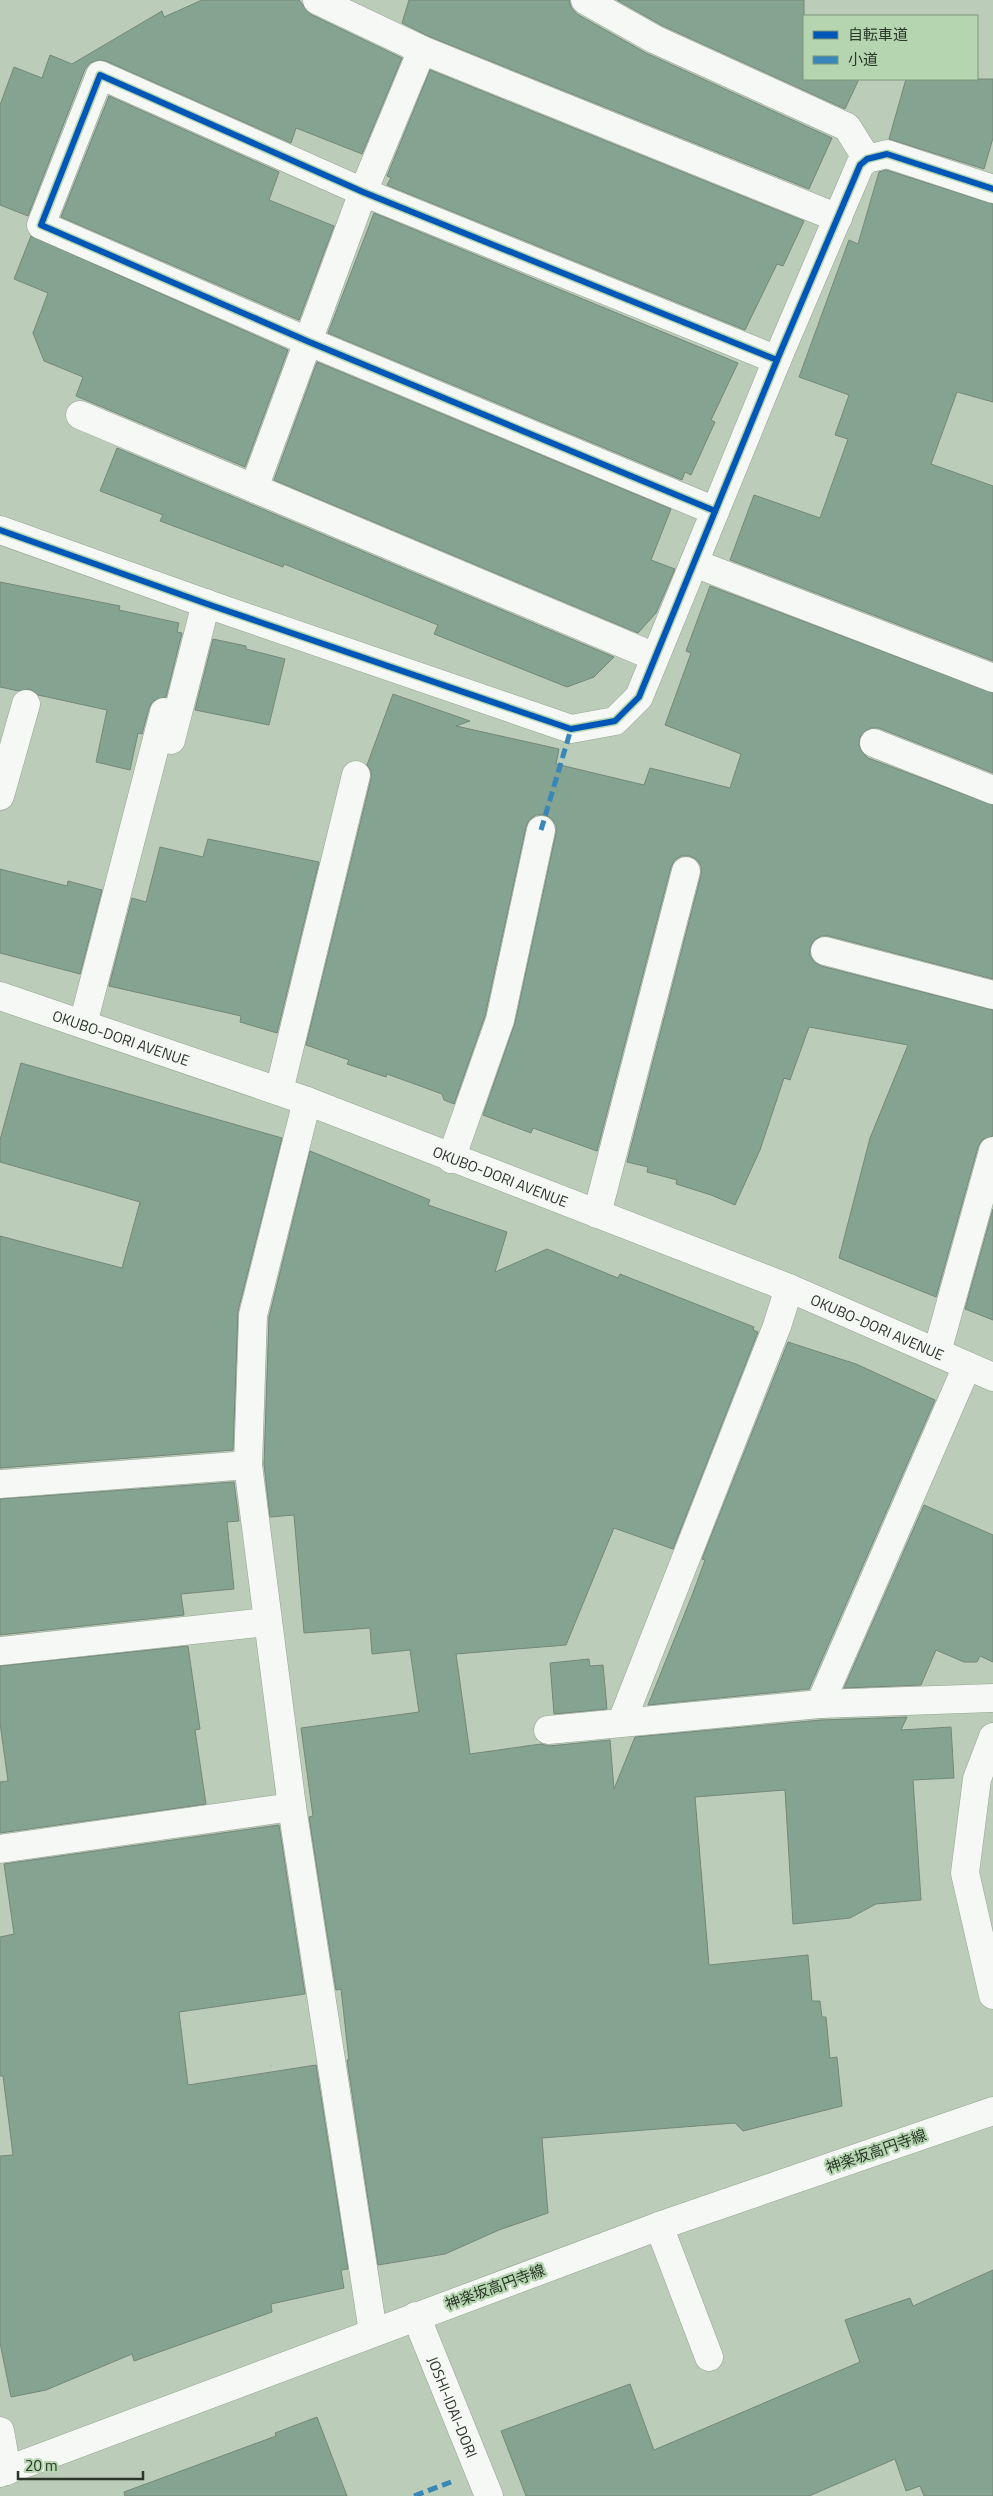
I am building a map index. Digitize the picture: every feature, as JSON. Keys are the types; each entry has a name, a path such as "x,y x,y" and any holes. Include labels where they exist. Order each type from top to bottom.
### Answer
{"street":[{"path":"317,0 422,50 838,218"},
{"path":"585,0 654,39 847,127 867,159"},
{"path":"254,488 363,192 422,50"},
{"path":"715,511 307,341 41,225 100,75 363,192 777,360"},
{"path":"0,530 571,728 615,721 639,697 777,360 860,165 867,159 887,154 993,189"},
{"path":"80,415 655,657"},
{"path":"694,563 993,678"},
{"path":"148,832 206,603"},
{"path":"0,796 26,704"},
{"path":"83,1024 164,712"},
{"path":"874,743 993,790"},
{"path":"279,1092 356,775"},
{"path":"451,1158 500,1020 541,830"},
{"path":"597,1214 686,871"},
{"path":"825,951 993,995"},
{"name":"OKUBO-DORI AVENUE","path":"0,996 307,1101 789,1288 993,1377"},
{"path":"307,1101 253,1315 248,1466 292,1807 373,2332"},
{"path":"937,1352 993,1151"},
{"path":"622,1721 777,1326 789,1288"},
{"path":"820,1704 967,1366"},
{"path":"0,1484 248,1466"},
{"path":"0,1651 267,1622"},
{"path":"548,1730 622,1721 820,1704 993,1698"},
{"path":"993,1737 977,1779 965,1873 993,1995"},
{"path":"0,1849 292,1807"},
{"name":"神楽坂高円寺線","path":"3,2472 659,2226 993,2112"},
{"path":"659,2226 709,2357"},
{"name":"JOSHI-IDAI-DORI","path":"416,2316 489,2496"},
{"path":"0,2431 3,2472"}],"building":[{"path":"202,0 299,0 310,14 402,58 362,154 296,128 291,143 106,61 98,60 90,63 85,69 28,216 0,205 0,105 14,67 42,78 50,55 72,64 162,11 164,17"},
{"path":"409,0 569,0 571,7 577,14 646,53 832,138 809,189 428,36 402,23"},
{"path":"617,0 804,0 803,80 859,80 845,109 661,25"},
{"path":"430,70 804,221 783,266 777,264 745,330 387,185 391,178 387,176"},
{"path":"993,79 993,138 984,169 889,139 906,80"},
{"path":"109,96 279,172 269,200 334,226 299,320 61,217"},
{"path":"886,170 993,204 993,402 957,392 931,464 993,486 993,661 730,560 754,495 820,518 848,439 835,435 849,395 799,377 849,240 858,244 879,172"},
{"path":"374,213 738,363 711,420 715,422 691,475 685,472 682,480 328,333"},
{"path":"31,236 288,350 245,467 76,396 83,377 44,361 33,333 48,293 14,279"},
{"path":"317,362 671,509 651,560 675,569 656,613 638,633 274,480"},
{"path":"117,448 614,657 594,677 567,687 434,634 438,625 284,564 283,567 160,521 163,515 100,491"},
{"path":"0,582 120,606 119,610 179,623 177,632 182,633 166,697 153,701 149,708 142,734 138,733 130,770 96,762 107,710 38,695 30,689 19,691 0,687"},
{"path":"710,586 993,693 993,773 879,728 871,728 865,731 860,737 859,745 862,752 868,758 993,805 993,979 829,936 821,936 814,940 810,948 810,955 814,962 821,966 993,1010 993,1136 982,1140 978,1147 936,1297 839,1258 870,1138 908,1045 809,1027 790,1080 784,1078 760,1150 735,1205 676,1184 677,1180 647,1172 648,1167 627,1162 701,875 701,866 697,860 690,856 681,856 675,860 671,867 597,1151 533,1128 531,1133 483,1115 515,1023 556,833 556,825 551,818 545,815 536,815 529,820 526,827 485,1016 454,1104 444,1100 442,1094 387,1074 386,1077 347,1064 349,1060 306,1045 371,779 371,771 367,765 393,694 470,721 456,726 559,749 556,764 644,785 650,768 730,788 741,754 665,725 691,653 686,651"},
{"path":"213,639 246,646 246,649 285,659 269,725 195,710"},
{"path":"208,839 319,862 277,1033 240,1022 241,1016 109,986 132,898 146,902 160,847 203,857"},
{"path":"0,869 67,886 68,881 102,890 80,974 0,953"},
{"path":"21,1063 282,1138 238,1311 233,1450 0,1468 0,1236 122,1268 140,1202 0,1162 0,1140"},
{"path":"310,1151 430,1200 428,1205 507,1232 495,1272 547,1249 618,1278 620,1274 754,1327 753,1330 758,1332 673,1549 614,1528 566,1645 456,1654 470,1754 541,1744 549,1746 610,1740 614,1789 635,1737 821,1720 907,1717 901,1730 951,1727 954,1778 913,1780 921,1900 876,1904 850,1918 793,1924 785,1790 695,1797 709,1965 808,1955 812,2001 820,2001 822,2017 826,2017 830,2058 837,2057 842,2106 743,2131 735,2123 542,2138 548,2213 499,2230 445,2254 378,2265 347,2060 349,2060 341,1989 336,1990 309,1817 313,1816 301,1728 419,1712 410,1650 372,1654 370,1628 304,1633 294,1515 270,1517 264,1464 269,1317"},
{"path":"993,1209 993,1320 965,1309"},
{"path":"788,1342 856,1364 935,1400 809,1689 648,1705 693,1593 705,1560 702,1559"},
{"path":"234,1482 239,1521 227,1522 234,1589 181,1594 184,1615 0,1635 0,1499"},
{"path":"924,1505 993,1535 993,1662 980,1656 977,1662 964,1662 936,1650 921,1685 844,1688"},
{"path":"188,1646 200,1729 195,1730 206,1804 0,1833 0,1782 8,1781 0,1723 0,1666"},
{"path":"589,1659 590,1666 603,1665 607,1709 554,1714 550,1663"},
{"path":"279,1825 305,1994 179,2012 188,2085 316,2065 348,2269 341,2270 344,2288 271,2304 272,2312 134,2361 132,2354 46,2390 11,2397 0,2343 0,2156 13,2155 3,2076 0,2076 0,1937 14,1934 4,1864"},
{"path":"993,2270 993,2496 924,2496 920,2486 906,2491 895,2459 809,2496 526,2496 501,2431 630,2384 654,2450 860,2362 845,2320 910,2298 913,2306"},
{"path":"317,2417 347,2496 125,2496 124,2492 276,2436 275,2433"}],"marked path":[{"path":"541,830 571,729"},
{"path":"414,2496 451,2482"}],"cycle path":[{"path":"715,511 307,341 41,225 100,75 363,192 777,360"},
{"path":"0,530 213,606 571,729 615,721 639,697 777,360 860,165 867,159 887,154 993,189"}]}
